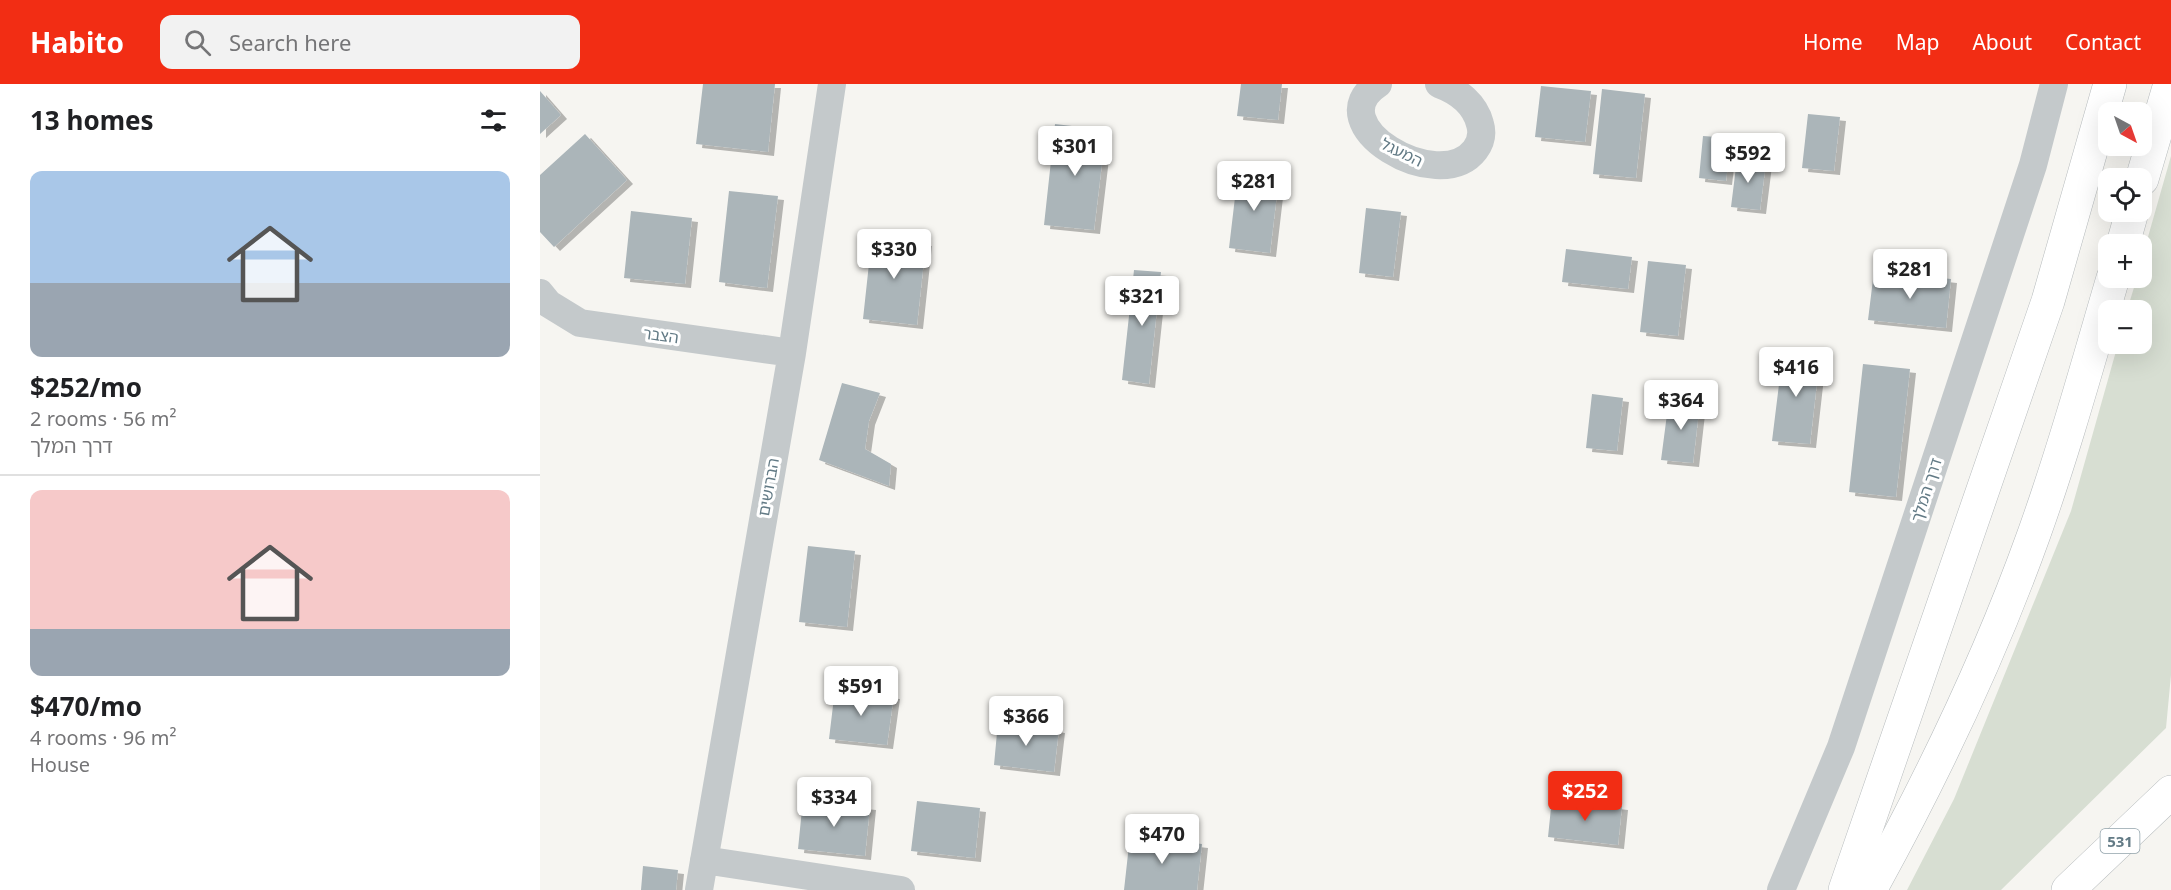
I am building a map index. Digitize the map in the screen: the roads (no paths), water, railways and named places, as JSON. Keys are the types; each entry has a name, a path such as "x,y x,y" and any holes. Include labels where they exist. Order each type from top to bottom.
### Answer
{"highway":[{"path":"1845,890 2048,301 2110,84"},
{"path":"2145,168 2170,84"},
{"path":"1870,890 1947,741 1998,626 2034,534 2110,288"},
{"name":"531","path":"2068,890 2171,792"}],"street":[{"name":"הברושים","path":"699,890 792,353 832,84"},
{"name":"המעגל","path":"1378,84 1368,90 1360,107 1361,124 1373,137 1391,149 1414,161 1436,167 1452,165 1468,159 1479,144 1482,131 1469,102 1451,88 1439,84"},
{"name":"דרך המלך","path":"1781,890 1841,747 2030,176 2054,84"},
{"name":"הצבר","path":"540,293 549,304 580,323 792,353"},
{"path":"704,860 901,890"}]}
